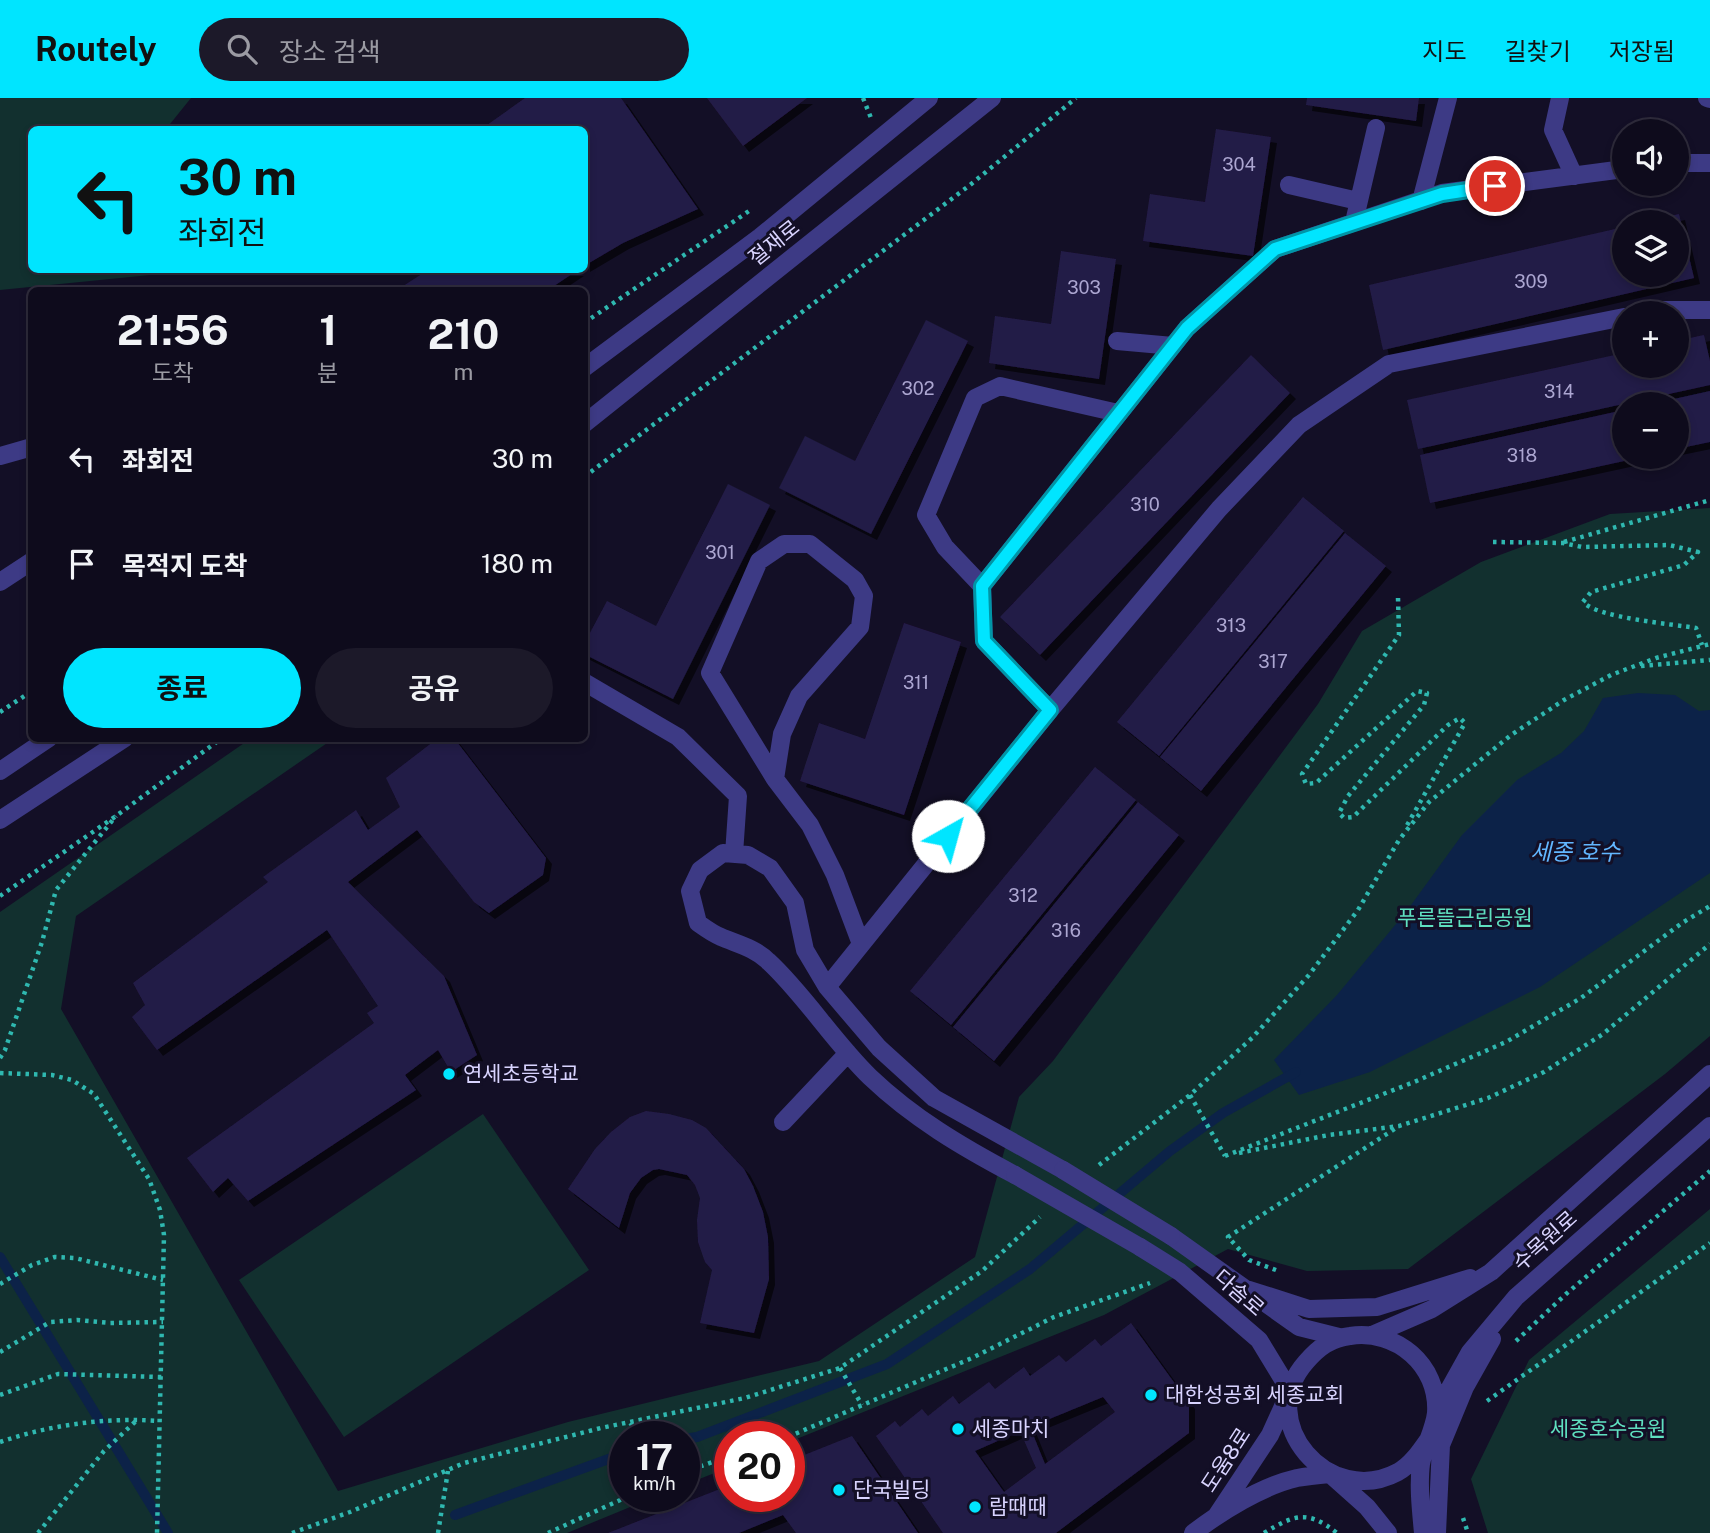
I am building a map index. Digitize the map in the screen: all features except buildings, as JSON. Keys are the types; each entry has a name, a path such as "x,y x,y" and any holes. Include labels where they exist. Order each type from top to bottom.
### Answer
{"street":[{"name":"절재로","path":"588,365 760,237 929,98"},
{"name":"절재로","path":"588,421 992,98"},
{"path":"1421,201 1448,98"},
{"path":"1560,98 1553,130 1574,176"},
{"path":"1354,222 1376,128"},
{"path":"1689,163 1710,163"},
{"path":"1050,710 984,641 982,586 1187,328 1275,249 1442,194 1612,171"},
{"path":"1289,186 1358,201"},
{"path":"1689,310 1710,310"},
{"path":"827,988 1050,710 1219,509 1299,425 1390,363 1612,319"},
{"path":"1117,341 1173,346"},
{"path":"982,586 945,547 926,515 975,398 1000,386 1118,413"},
{"path":"0,456 28,448"},
{"path":"775,779 782,734 799,696 860,627 864,596 855,580 810,544 784,544 759,561 710,673 775,779 810,825 835,874 861,944"},
{"path":"0,582 28,564"},
{"path":"588,684 678,737 738,796 734,854"},
{"path":"0,763 44,742"},
{"path":"0,771 44,742"},
{"path":"0,820 119,742"},
{"path":"0,830 73,774"},
{"name":"다솜로","path":"1388,1533 1367,1507 1310,1460 1296,1439 1289,1416 1290,1391 1259,1340 1180,1272 957,1144 908,1111 869,1076 767,959 746,946 718,936 698,923 690,891 700,870 723,853 748,855 770,868 795,903 805,950 827,988 880,1048 934,1098 1063,1170 1171,1236 1299,1327 1339,1337 1364,1334 1388,1338 1409,1350 1425,1368 1434,1390 1436,1413 1421,1464 1420,1510 1423,1533"},
{"path":"783,1122 848,1053"},
{"name":"수목원로","path":"1371,1335 1432,1309 1491,1272 1710,1074"},
{"name":"수목원로","path":"1436,1413 1470,1352 1516,1297 1710,1126"},
{"name":"수목원로","path":"1240,1287 1309,1309 1377,1307 1491,1272"},
{"path":"1437,1533 1441,1445 1465,1387 1516,1297"},
{"path":"1290,1391 1300,1368 1317,1349 1339,1337"},
{"name":"도움8로","path":"1217,1515 1270,1435 1290,1391"},
{"name":"다솜로","path":"1330,1474 1353,1480 1377,1479 1399,1471 1417,1456 1430,1437"},
{"name":"도움8로","path":"1193,1533 1217,1515 1260,1493 1295,1479 1330,1474"}],"path":[{"path":"588,474 970,185 1076,98"},
{"path":"860,122 879,106"},
{"path":"588,320 754,208"},
{"path":"1563,542 1710,500"},
{"path":"1493,542 1563,542 1582,547 1669,545 1698,552 1684,565 1591,592 1583,602 1589,609 1612,615 1696,628 1702,645"},
{"path":"1092,1170 1190,1095 1252,1038 1309,975 1358,910 1438,769 1461,734 1465,723 1460,718 1448,725 1353,817 1343,818 1339,813 1348,796 1424,705 1427,693 1417,691 1316,783 1306,784 1302,774 1399,635 1398,598"},
{"path":"1399,840 1429,802 1511,735 1564,700 1611,675 1656,657 1710,644"},
{"path":"1635,666 1710,660"},
{"path":"0,712 28,694"},
{"path":"0,896 217,742"},
{"path":"0,1058 41,942 56,890 116,816"},
{"path":"1225,1156 1414,1082 1506,1042 1581,998 1682,923 1710,906"},
{"path":"1225,1156 1329,1135 1399,1126 1488,1098 1544,1072 1603,1034 1710,944"},
{"path":"0,1073 52,1074 72,1080 94,1094 149,1179 160,1209 164,1235 157,1533"},
{"path":"1190,1095 1225,1156"},
{"path":"1282,1272 1249,1260 1228,1237 1399,1126"},
{"path":"1511,1346 1566,1294 1710,1171"},
{"path":"638,1421 745,1398 839,1368 982,1271 1042,1215"},
{"path":"1486,1402 1710,1243"},
{"path":"0,1284 32,1265 55,1257 75,1258 163,1280"},
{"path":"805,1430 972,1358 1054,1317 1151,1282"},
{"path":"0,1352 50,1322 163,1322"},
{"path":"839,1368 862,1405"},
{"path":"0,1395 58,1374 162,1377"},
{"path":"0,1442 21,1435 74,1426 137,1419 159,1421"},
{"path":"38,1533 104,1451 137,1419"},
{"path":"292,1533 351,1512 464,1463 609,1428"},
{"path":"438,1533 448,1470"},
{"path":"548,1533 609,1505"},
{"path":"1264,1533 1290,1518 1311,1518 1324,1522 1337,1533"}],"green space":[{"path":"0,98 191,98 168,126 28,126 28,273 170,273 0,290"},
{"name":"푸른뜰근린공원","path":"1710,508 1710,1036 1665,1074 1408,1269 1307,1271 1228,1249 1104,1315 805,1436 805,1421 714,1421 714,1473 700,1479 700,1421 609,1421 609,1512 618,1512 567,1533 0,1533 0,912 246,742 329,742 76,916 61,1009 338,1491 568,1422 819,1361 975,1257 1019,1097 1053,1061 1318,704 1362,631 1481,562 1610,514"},
{"path":"483,1114 589,1270 344,1437 239,1280"},
{"name":"세종호수공원","path":"1710,1209 1710,1533 1488,1533 1471,1479 1529,1360"}],"water":[{"name":"세종 호수","path":"1638,693 1675,695 1699,711 1710,710 1710,873 1540,987 1370,1072 1299,1095 1274,1060 1337,995 1406,912 1462,835 1517,780 1561,753 1584,731 1603,698"}],"waterway":[{"path":"700,1436 887,1364 1030,1269 1170,1151 1223,1113 1296,1072"},
{"path":"0,1257 168,1533"},
{"path":"455,1515 609,1459"}],"place":[{"name":"연세초등학교","path":"449,1074"},
{"name":"대한성공회 세종교회","path":"1151,1395"},
{"name":"세종마치","path":"958,1429"},
{"name":"단국빌딩","path":"839,1490"},
{"name":"람때때","path":"975,1507"}],"route":[{"path":"948,836 1050,710 984,641 982,586 1187,328 1275,249 1442,194 1495,186"}]}
